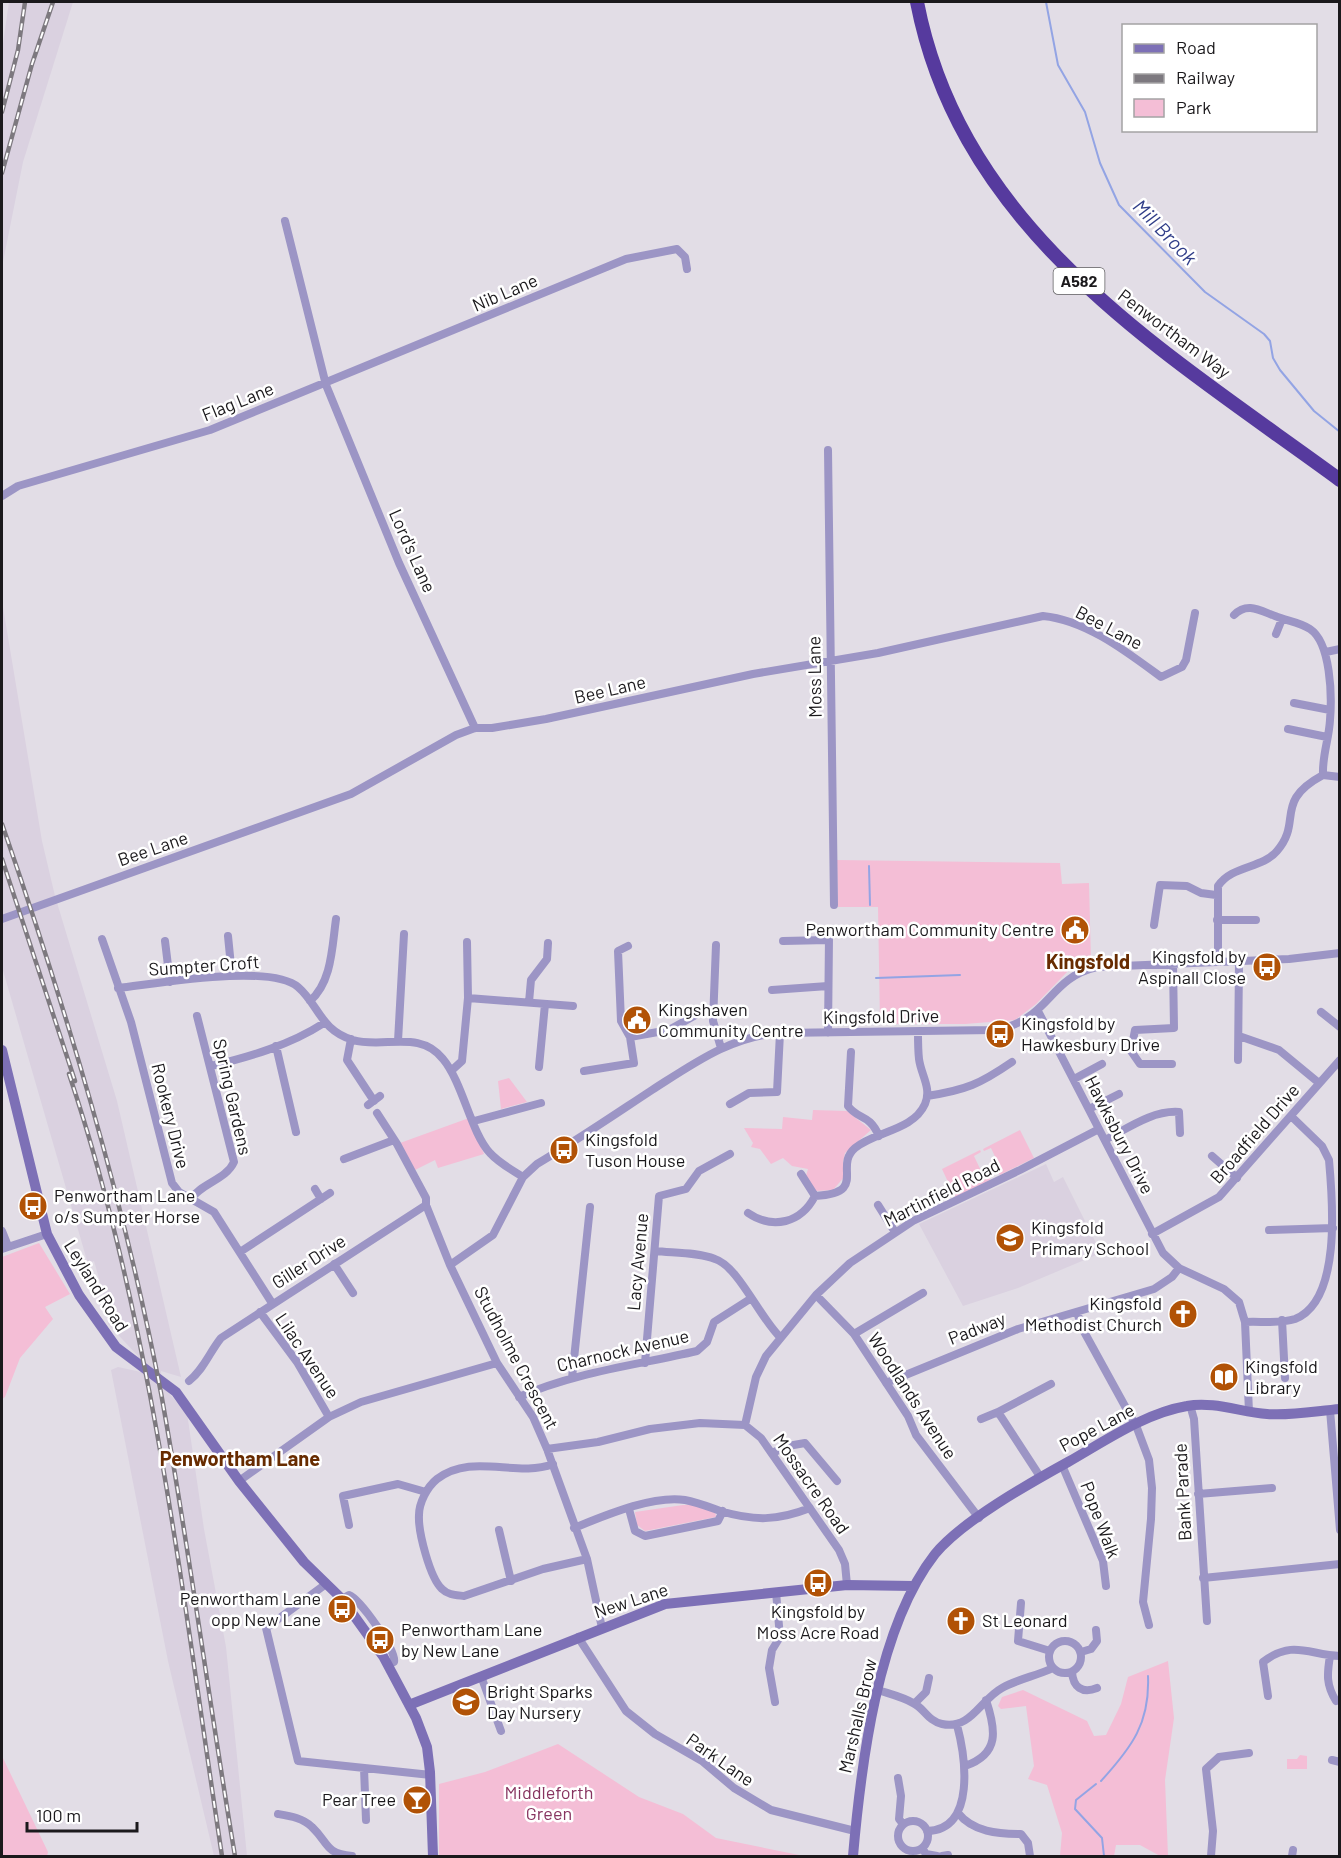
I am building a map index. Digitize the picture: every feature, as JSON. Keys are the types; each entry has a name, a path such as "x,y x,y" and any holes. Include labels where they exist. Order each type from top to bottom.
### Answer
{"highway":[{"name":"Penwortham Way","path":"917,2 923,29 943,89 962,130 986,172 1033,234 1118,317 1340,480"}],"street":[{"path":"285,221 326,385"},
{"name":"Nib Lane","path":"326,385 626,258 677,249 685,258 687,269"},
{"name":"Flag Lane","path":"2,495 18,486 210,430 326,385"},
{"name":"Lord's Lane","path":"326,385 399,563 475,728"},
{"name":"Moss Lane","path":"828,450 834,905"},
{"path":"1234,615 1242,608 1250,607 1310,628 1318,637 1326,652 1330,710 1322,758 1323,775"},
{"name":"Bee Lane","path":"2,919 351,794 456,735 475,728 492,728 546,719 753,674 830,662 1043,616 1055,617 1090,631 1161,676 1182,667 1186,660 1196,614"},
{"path":"1276,634 1282,619"},
{"path":"1326,652 1340,650"},
{"path":"1294,703 1330,710"},
{"path":"1288,729 1327,737"},
{"path":"1218,962 1216,895 1224,877 1278,851 1284,840 1294,798 1310,782 1323,775 1340,777"},
{"path":"1154,925 1160,885 1187,886 1201,893 1216,895"},
{"path":"310,1001 321,992 326,979 336,919"},
{"path":"1217,920 1256,920"},
{"path":"398,1041 404,934"},
{"path":"228,936 232,976"},
{"name":"Rookery Drive","path":"102,939 131,1022 172,1183 190,1200 214,1212 273,1303"},
{"path":"783,941 828,939 828,1033"},
{"path":"165,941 170,982"},
{"path":"584,1071 634,1063 630,1037 621,1021 618,951 613,941"},
{"path":"451,1071 462,1061 468,998 467,942"},
{"path":"529,1002 531,980 547,959 548,942"},
{"path":"716,945 713,1013 715,1035 721,1048"},
{"path":"618,951 628,946"},
{"name":"Kingsfold Drive","path":"450,1265 493,1234 523,1177 537,1164 721,1048 762,1034 1002,1029 1020,1024 1038,1011 1064,982 1079,971 1097,967 1239,962 1340,953"},
{"path":"1238,1060 1239,962"},
{"path":"1172,1064 1140,1064 1131,1051 1135,1030 1174,1028 1173,964"},
{"name":"Sumpter Croft","path":"118,988 232,976 272,977 291,982 310,1001 324,1023 351,1039 398,1041 425,1045 442,1057 451,1071 490,1154 523,1177"},
{"path":"772,990 793,991 828,986"},
{"path":"468,998 573,1006"},
{"path":"538,1067 544,1004"},
{"name":"Hawksbury Drive","path":"1038,1011 1163,1253 1179,1268 1235,1296 1245,1322 1249,1412"},
{"path":"630,1037 669,1030 701,1012 713,1013"},
{"path":"1321,1012 1340,1027"},
{"name":"Spring Gardens","path":"190,1200 197,1189 231,1169 234,1162 197,1016"},
{"path":"211,1066 276,1046 324,1023"},
{"path":"748,1214 762,1223 776,1223 794,1218 815,1196 832,1193 846,1186 849,1180 847,1162 856,1146 914,1117 924,1105 927,1096 919,1061 918,1032"},
{"path":"730,1104 749,1093 777,1092 780,1033"},
{"path":"1239,1036 1279,1050 1319,1083"},
{"path":"351,1039 347,1060 374,1100"},
{"path":"276,1046 296,1132"},
{"name":"Leyland Road","path":"2,1050 47,1234 79,1295 110,1340 130,1360 176,1392 239,1482 304,1562 342,1599 365,1628 388,1665 422,1732 430,1775 433,1857"},
{"path":"851,1052 848,1106 852,1111 870,1120 879,1136"},
{"name":"Broadfield Drive","path":"1152,1234 1219,1197 1340,1060"},
{"path":"927,1096 963,1090 984,1081 1012,1062"},
{"path":"1074,1079 1102,1064"},
{"path":"1089,1109 1119,1094"},
{"path":"474,1121 533,1110 541,1103"},
{"path":"1106,1140 1157,1113 1171,1111 1179,1112 1180,1133"},
{"name":"Studholme Crescent","path":"377,1113 426,1198 426,1204 450,1265 497,1363 532,1417 547,1449 587,1559 602,1628"},
{"path":"1245,1322 1294,1319 1305,1314 1329,1286 1333,1273 1329,1160 1322,1146 1291,1116"},
{"name":"Martinfield Road","path":"744,1425 756,1377 780,1337 816,1296 850,1263 913,1221 1099,1129"},
{"path":"344,1159 394,1140"},
{"name":"Lacy Avenue","path":"658,1198 686,1189 699,1171 730,1154"},
{"path":"1212,1156 1237,1178"},
{"path":"1329,1160 1340,1156"},
{"path":"801,1174 815,1196"},
{"path":"315,1189 321,1199"},
{"name":"Lacy Avenue","path":"645,1363 658,1198 653,1190"},
{"path":"240,1252 330,1193"},
{"name":"Giller Drive","path":"189,1381 204,1366 204,1360 221,1338 426,1204"},
{"path":"878,1205 895,1232"},
{"path":"572,1378 590,1207"},
{"path":"1269,1230 1333,1228"},
{"path":"2,1231 5,1248 47,1234"},
{"path":"655,1251 705,1256 723,1262 737,1277 767,1325 780,1337"},
{"path":"334,1264 353,1293"},
{"name":"Padway","path":"886,1383 1018,1329 1154,1289 1172,1277 1179,1268"},
{"path":"854,1334 923,1293"},
{"name":"Woodlands Avenue","path":"816,1296 854,1334 916,1434 978,1518"},
{"name":"Charnock Avenue","path":"519,1397 544,1386 572,1378 697,1351 707,1342 714,1323 750,1299"},
{"name":"Lilac Avenue","path":"260,1312 297,1362 329,1417"},
{"path":"1077,1312 1082,1328 1145,1444 1152,1488 1143,1602 1149,1625"},
{"path":"1282,1320 1285,1378"},
{"path":"239,1482 329,1417 360,1402 497,1363"},
{"path":"981,1419 1051,1384"},
{"name":"Pope Lane","path":"913,1586 936,1553 978,1518 1062,1465 1163,1412 1190,1405 1212,1405 1269,1414 1335,1409"},
{"name":"Bank Parade","path":"1190,1405 1194,1419 1207,1620"},
{"path":"1335,1409 1340,1530"},
{"path":"998,1412 1041,1478"},
{"path":"547,1449 598,1442 675,1425 723,1423 744,1425"},
{"name":"Mossacre Road","path":"744,1425 761,1438 840,1550 845,1564 847,1585"},
{"path":"772,1453 788,1446 805,1443 837,1481"},
{"path":"553,1464 532,1469 478,1465 436,1479 426,1492 419,1508 420,1528 433,1576 442,1589 453,1595 464,1596 543,1569 587,1559"},
{"name":"Pope Walk","path":"1062,1465 1102,1561 1106,1586"},
{"path":"349,1525 344,1496 398,1484 426,1492"},
{"path":"1198,1494 1272,1488"},
{"path":"574,1528 629,1509 683,1499 723,1511 766,1519 785,1518 810,1508"},
{"path":"629,1509 635,1531 645,1536 718,1521 723,1511"},
{"path":"499,1530 511,1581"},
{"path":"1203,1578 1340,1564"},
{"path":"327,1584 267,1626 266,1632 298,1761 430,1775"},
{"name":"New Lane","path":"409,1705 665,1604 847,1585 913,1586"},
{"name":"Marshalls Brow","path":"852,1857 863,1755 878,1690 913,1586"},
{"path":"775,1702 769,1668 772,1650 780,1637 776,1592"},
{"path":"1022,1604 1018,1641 1050,1651"},
{"path":"1081,1652 1091,1649 1097,1641 1096,1630"},
{"name":"Park Lane","path":"578,1637 626,1710 655,1734 702,1761 734,1788 771,1810 855,1831"},
{"path":"1065,1640 1075,1644 1081,1652 1081,1661 1072,1672 1062,1673 1053,1668 1049,1660 1050,1651 1056,1643 1065,1640"},
{"path":"1268,1696 1263,1662 1273,1654 1311,1650 1330,1656 1340,1656"},
{"path":"1330,1656 1327,1673 1328,1689 1336,1701"},
{"path":"878,1690 915,1703 927,1717 941,1724 957,1725 969,1719 986,1700 1001,1688 1021,1678 1053,1668"},
{"path":"1072,1672 1073,1681 1077,1687 1089,1691 1097,1688"},
{"path":"481,1676 501,1731"},
{"path":"915,1703 926,1692 929,1678"},
{"path":"965,1766 984,1758 991,1746 994,1733 986,1700"},
{"path":"927,1831 941,1827 958,1813 965,1781 965,1766 957,1725"},
{"path":"1211,1857 1214,1831 1206,1769 1220,1757 1249,1753"},
{"path":"364,1768 366,1820"},
{"path":"898,1778 901,1796 899,1819 903,1824"},
{"path":"958,1813 963,1819 987,1831 1006,1835 1021,1834 1028,1843 1030,1857"},
{"path":"278,1815 296,1817 313,1828 329,1850 352,1857"},
{"path":"897,1857 902,1847 898,1833 903,1824 917,1821 927,1831 927,1840 922,1848 909,1851 902,1847"},
{"path":"922,1848 926,1854 937,1857"}],"shaded area":[{"path":"9,2 73,2 23,162 2,267 2,50"},
{"path":"2,601 42,841 55,896 117,1101 181,1377 161,1371 162,1386 187,1413 204,1529 226,1647 247,1856 214,1856 168,1661 111,1370 118,1367 141,1372 138,1356 108,1324 104,1296 94,1261 88,1264 2,967"},
{"name":"Kingsfold Primary School","path":"1046,1164 1054,1182 1063,1177 1101,1253 1018,1288 963,1306 919,1224"}],"green space":[{"path":"837,860 1060,863 1062,884 1089,883 1091,961 1069,970 1036,1004 1015,1020 965,1024 880,1024 878,907 838,907"},
{"path":"509,1078 527,1102 501,1109 498,1081"},
{"path":"813,1110 847,1111 871,1130 845,1153 843,1162 845,1176 833,1190 816,1191 806,1176 808,1169 792,1166 783,1158 771,1164 760,1149 751,1147 753,1143 744,1128 782,1129 783,1117 812,1120"},
{"path":"469,1118 484,1154 438,1168 435,1160 415,1170 400,1143"},
{"path":"1020,1130 1034,1158 1000,1175 995,1170 1000,1167 991,1148 984,1151 983,1149"},
{"path":"980,1150 981,1152 974,1156 983,1175 989,1173 990,1180 955,1197 942,1169"},
{"path":"39,1243 70,1294 45,1307 53,1319 20,1358 5,1397 2,1399 2,1257"},
{"path":"697,1505 715,1511 716,1517 645,1531 637,1525 635,1512"},
{"path":"1168,1661 1174,1718 1165,1780 1168,1856 1160,1856 1140,1845 1116,1845 1114,1856 1060,1856 1062,1833 1047,1785 1028,1779 1034,1766 1026,1706 1001,1709 998,1706 1002,1697 1023,1690 1087,1721 1094,1736 1106,1735 1121,1704 1128,1677"},
{"name":"Middleforth Green","path":"558,1744 639,1797 683,1814 716,1838 804,1856 439,1856 439,1784 485,1772"},
{"path":"1300,1755 1307,1756 1307,1769 1287,1769 1287,1759 1297,1759"},
{"path":"2,1756 48,1852 47,1856 2,1856"}],"waterway":[{"name":"Mill Brook","path":"1046,2 1058,65 1085,112 1100,163 1119,205 1205,292 1264,334 1270,341 1273,358 1280,370 1314,411 1340,432"},
{"path":"869,866 870,905"},
{"path":"876,978 960,975"},
{"path":"1101,1781 1122,1757 1137,1733 1146,1707 1148,1676"},
{"path":"1096,1784 1076,1800 1075,1809 1102,1838 1104,1856"}],"railway":[{"path":"2,112 18,50 25,2"},
{"path":"2,173 32,64 53,2"},
{"path":"2,824 71,1034 130,1249 161,1393 235,1856"},
{"path":"2,859 75,1081"},
{"path":"69,1074 98,1168 144,1362 178,1561 222,1856"}],"place":[{"name":"Penwortham Community Centre","path":"1075,930"},
{"name":"Kingsfold by Aspinall Close","path":"1267,967"},
{"name":"Kingshaven Community Centre","path":"637,1020"},
{"name":"Kingsfold by Hawkesbury Drive","path":"1000,1034"},
{"name":"Kingsfold Tuson House","path":"564,1150"},
{"name":"Penwortham Lane o/s Sumpter Horse","path":"33,1206"},
{"name":"Kingsfold Primary School","path":"1010,1238"},
{"name":"Kingsfold Methodist Church","path":"1183,1314"},
{"name":"Kingsfold Library","path":"1224,1377"},
{"name":"Kingsfold by Moss Acre Road","path":"818,1583"},
{"name":"Penwortham Lane opp New Lane","path":"342,1609"},
{"name":"St Leonard","path":"961,1621"},
{"name":"Penwortham Lane by New Lane","path":"380,1640"},
{"name":"Bright Sparks Day Nursery","path":"466,1702"},
{"name":"Pear Tree","path":"417,1800"}],"district":[{"name":"Kingsfold","path":"1088,962"},
{"name":"Penwortham Lane","path":"240,1459"}]}
